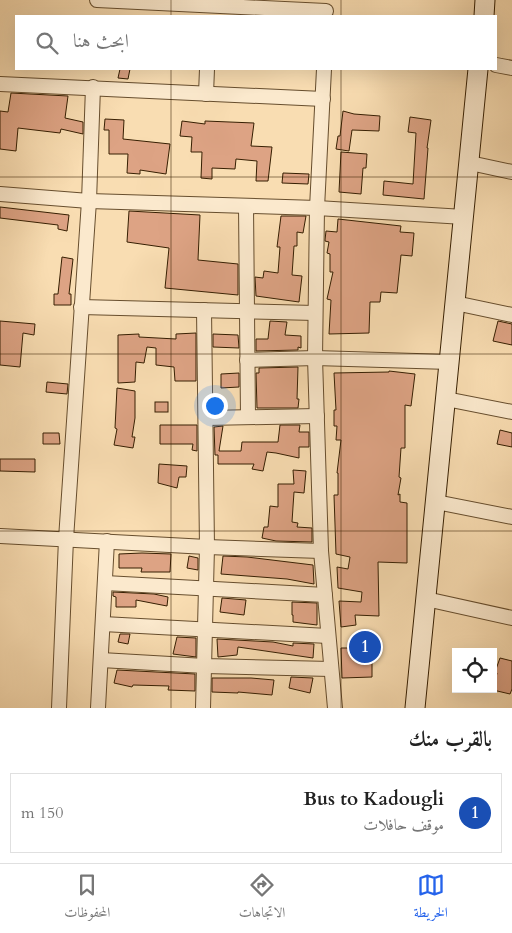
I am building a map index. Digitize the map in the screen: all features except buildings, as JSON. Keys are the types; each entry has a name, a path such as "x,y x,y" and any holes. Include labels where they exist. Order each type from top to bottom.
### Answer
{"main road":[{"path":"484,15 485,0"},
{"path":"415,708 478,70"}],"street":[{"path":"97,0 209,11 326,9"},
{"path":"497,65 512,68"},
{"path":"206,94 207,70"},
{"path":"324,70 314,313 321,551 335,708"},
{"path":"0,84 323,99"},
{"path":"59,708 66,539 89,201 93,87"},
{"path":"470,163 512,172"},
{"path":"0,194 89,201 317,208 464,217"},
{"path":"246,206 248,417"},
{"path":"455,303 512,315"},
{"path":"82,307 314,313"},
{"path":"203,708 207,588 204,310"},
{"path":"247,360 315,358 450,362"},
{"path":"446,399 512,412"},
{"path":"206,418 316,416"},
{"path":"436,502 512,517"},
{"path":"0,536 321,551"},
{"path":"98,708 107,541"},
{"path":"105,583 325,595"},
{"path":"426,599 512,618"},
{"path":"103,624 328,636"},
{"path":"101,660 205,666 331,669"}],"place":[{"name":"Bus to Kadougli","path":"365,647"}]}
